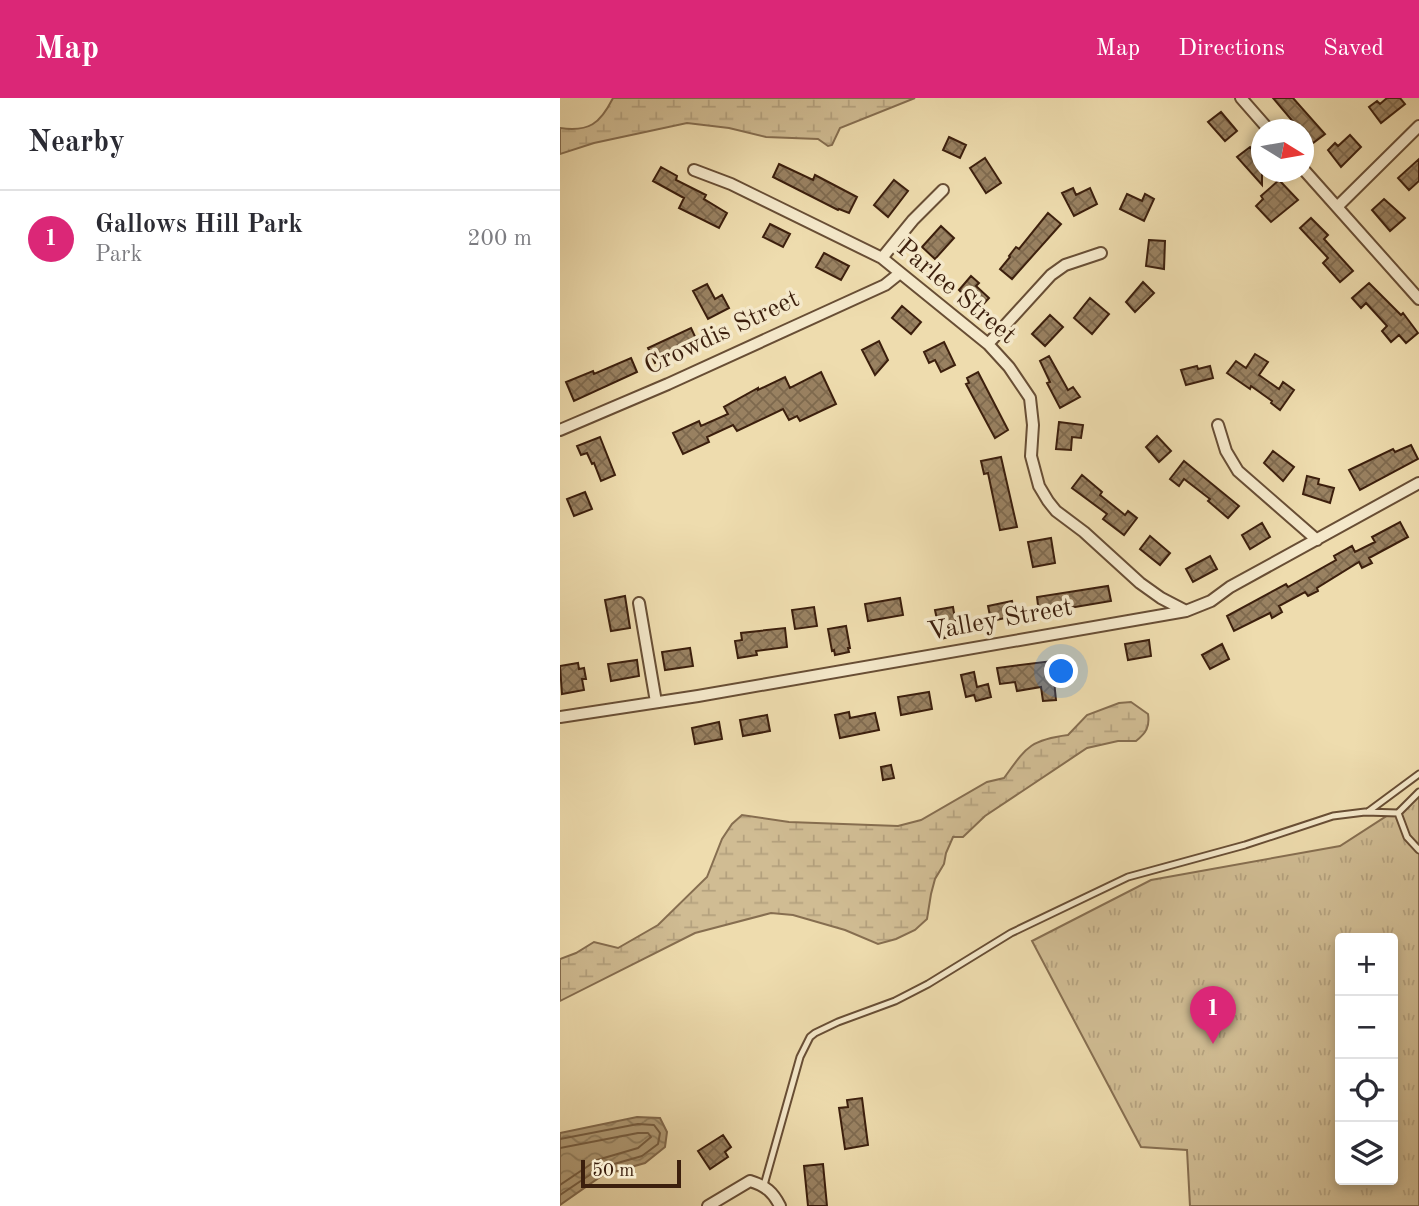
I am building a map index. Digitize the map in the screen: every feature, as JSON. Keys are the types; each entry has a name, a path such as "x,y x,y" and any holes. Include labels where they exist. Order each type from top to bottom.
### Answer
{"street":[{"path":"1241,98 1259,119"},
{"path":"1337,207 1419,126"},
{"name":"Parlee Street","path":"694,170 731,184 882,258 988,344 1009,367 1030,398 1033,408 1031,456 1040,486 1048,501 1056,511 1084,532 1140,583 1186,611"},
{"path":"1314,181 1419,299"},
{"path":"882,258 913,220 943,190"},
{"path":"988,344 1051,275 1065,265 1101,253"},
{"name":"Crowdis Street","path":"560,430 885,285 900,273"},
{"path":"1219,425 1226,451 1238,471 1317,540"},
{"name":"Valley Street","path":"560,717 1186,611 1204,604 1419,483"},
{"path":"639,603 656,702"},
{"path":"708,1206 750,1181 764,1185 780,1206"}],"lane":[{"path":"1369,811 1419,774"},
{"path":"764,1185 800,1057 815,1032 928,985 1011,933 1128,877 1245,845 1333,816 1369,811 1398,813 1419,792"},
{"path":"1398,813 1407,837 1419,850"}],"green space":[{"path":"613,98 915,98 840,128 832,145 828,146 818,139 766,137 729,128 687,123 594,143 560,154 560,128 579,129 592,124 603,114"},
{"path":"1131,702 1148,714 1146,729 1136,741 1118,741 1087,748 985,816 963,837 953,837 944,864 935,879 927,919 915,930 878,944 845,930 793,915 771,913 695,933 560,1001 560,959 594,942 618,948 658,925 707,877 722,839 742,815 789,822 898,826 921,820 987,782 1004,778 1024,753 1036,743 1068,735 1087,715 1119,703"},
{"path":"1419,795 1419,1206 1190,1206 1187,1150 1141,1147 1032,941 1151,880 1340,846"}],"water":[{"path":"637,1117 660,1118 667,1132 665,1147 645,1163 603,1175 560,1205 560,1133"}],"building":[{"path":"1273,98 1293,98 1312,119 1291,119"},
{"path":"1387,98 1400,98 1405,104 1381,123 1369,107 1377,101 1380,104"},
{"path":"1221,112 1237,131 1225,141 1208,122"},
{"path":"1314,122 1325,134 1314,142"},
{"path":"1350,135 1361,147 1341,167 1328,150 1335,143 1338,146"},
{"path":"949,137 966,145 960,158 943,150"},
{"path":"1250,147 1251,173 1237,157"},
{"path":"985,158 1001,183 986,193 970,168"},
{"path":"1419,159 1419,181 1409,190 1398,178"},
{"path":"779,164 813,180 815,175 857,197 849,213 773,177"},
{"path":"661,167 677,176 676,180 706,195 704,199 727,213 719,228 679,208 684,198 653,181"},
{"path":"894,180 908,191 888,217 874,205"},
{"path":"1277,182 1281,182 1298,200 1271,222 1256,206 1263,199 1261,196"},
{"path":"1073,188 1076,195 1090,188 1097,204 1074,216 1062,193"},
{"path":"1127,194 1142,201 1145,194 1154,199 1144,221 1120,209"},
{"path":"1384,199 1405,218 1390,231 1372,210"},
{"path":"1048,213 1061,224 1012,279 1000,269 1016,247 1019,249"},
{"path":"1311,218 1328,235 1324,239 1353,271 1340,282 1323,263 1328,258 1300,228"},
{"path":"770,224 790,234 783,247 763,237"},
{"path":"941,226 954,238 935,259 922,247"},
{"path":"1149,240 1165,241 1164,269 1146,266"},
{"path":"824,253 849,266 841,280 816,267"},
{"path":"971,276 979,283 976,286 989,298 978,310 959,290"},
{"path":"1143,282 1154,293 1135,312 1126,302"},
{"path":"1369,283 1401,315 1403,313 1418,333 1406,343 1399,335 1391,342 1382,331 1387,326 1366,303 1361,308 1352,298"},
{"path":"707,284 715,299 722,295 729,308 708,319 693,291"},
{"path":"1090,298 1109,314 1092,334 1074,318"},
{"path":"902,306 921,322 911,334 892,318"},
{"path":"1050,315 1063,327 1045,346 1032,334"},
{"path":"691,328 698,343 655,363 648,348"},
{"path":"879,341 888,360 875,375 862,350"},
{"path":"944,342 955,365 941,372 935,360 929,363 924,352"},
{"path":"1255,354 1268,362 1259,375 1279,389 1283,382 1294,390 1280,410 1251,386 1250,389 1227,373 1236,361 1246,368"},
{"path":"1049,356 1068,390 1073,387 1080,397 1060,408 1047,383 1050,382 1040,361"},
{"path":"631,358 637,372 574,401 566,382 593,371 594,374"},
{"path":"1197,366 1198,369 1210,366 1213,378 1186,385 1181,370"},
{"path":"821,372 836,404 800,421 797,416 789,420 783,409 737,431 733,425 707,437 709,442 683,454 673,433 699,421 701,426 728,414 724,407 758,388 785,377 790,388"},
{"path":"978,372 1008,430 995,438 966,384 969,383 967,378"},
{"path":"1059,422 1083,425 1081,438 1072,437 1071,450 1056,449"},
{"path":"1157,436 1171,451 1159,462 1146,447"},
{"path":"600,437 615,475 601,481 594,463 592,464 587,453 581,455 577,446"},
{"path":"1411,445 1418,459 1360,490 1349,470 1393,449 1395,452"},
{"path":"1273,451 1294,467 1283,481 1264,463"},
{"path":"1001,457 1017,527 1000,530 988,473 984,474 981,461"},
{"path":"1184,461 1239,506 1228,518 1208,501 1210,499 1184,479 1179,486 1170,479"},
{"path":"1082,475 1102,492 1100,495 1125,515 1128,511 1137,518 1124,535 1103,519 1107,514 1072,488"},
{"path":"1307,476 1319,479 1318,484 1334,488 1330,503 1303,494"},
{"path":"585,492 592,509 574,516 567,499"},
{"path":"1400,522 1408,537 1369,558 1372,563 1362,568 1359,562 1317,588 1318,591 1308,596 1305,592 1279,606 1282,612 1272,618 1270,613 1234,631 1227,616 1286,584 1288,587 1336,560 1334,556 1352,546 1355,552 1375,542 1372,537"},
{"path":"1262,523 1270,537 1250,549 1242,535"},
{"path":"1150,536 1170,553 1160,565 1140,549"},
{"path":"1051,538 1055,563 1033,567 1028,542"},
{"path":"1210,556 1217,569 1193,582 1186,569"},
{"path":"1108,586 1111,601 1039,613 1037,597"},
{"path":"625,596 630,628 611,631 605,600"},
{"path":"900,598 903,615 868,621 865,604"},
{"path":"1012,601 1015,616 991,621 988,606"},
{"path":"814,607 817,626 795,629 792,610"},
{"path":"953,607 955,635 941,639 935,610"},
{"path":"846,626 849,652 835,655 828,629"},
{"path":"785,628 787,647 756,651 757,655 738,658 735,641 742,640 741,633"},
{"path":"1149,640 1151,656 1128,660 1125,644"},
{"path":"1222,644 1229,659 1210,669 1202,655"},
{"path":"690,648 693,666 665,670 662,652"},
{"path":"637,660 639,676 611,681 608,664"},
{"path":"1052,661 1056,700 1043,701 1041,687 1017,691 1015,682 1000,684 997,668"},
{"path":"578,663 579,669 584,668 584,690 562,694 560,666"},
{"path":"974,672 977,687 988,684 991,697 976,701 974,695 966,697 961,675"},
{"path":"929,692 932,709 901,715 898,697"},
{"path":"849,712 850,718 875,713 879,730 840,738 835,715"},
{"path":"767,715 770,731 743,736 740,720"},
{"path":"719,722 722,739 695,744 692,728"},
{"path":"891,765 894,778 883,780 881,767"},
{"path":"862,1098 868,1145 845,1149 839,1108 848,1107 847,1100"},
{"path":"723,1135 731,1147 725,1152 728,1157 710,1169 698,1151"},
{"path":"823,1164 827,1206 808,1206 804,1166"}],"place":[{"name":"Gallows Hill Park","path":"1213,1044"}]}
